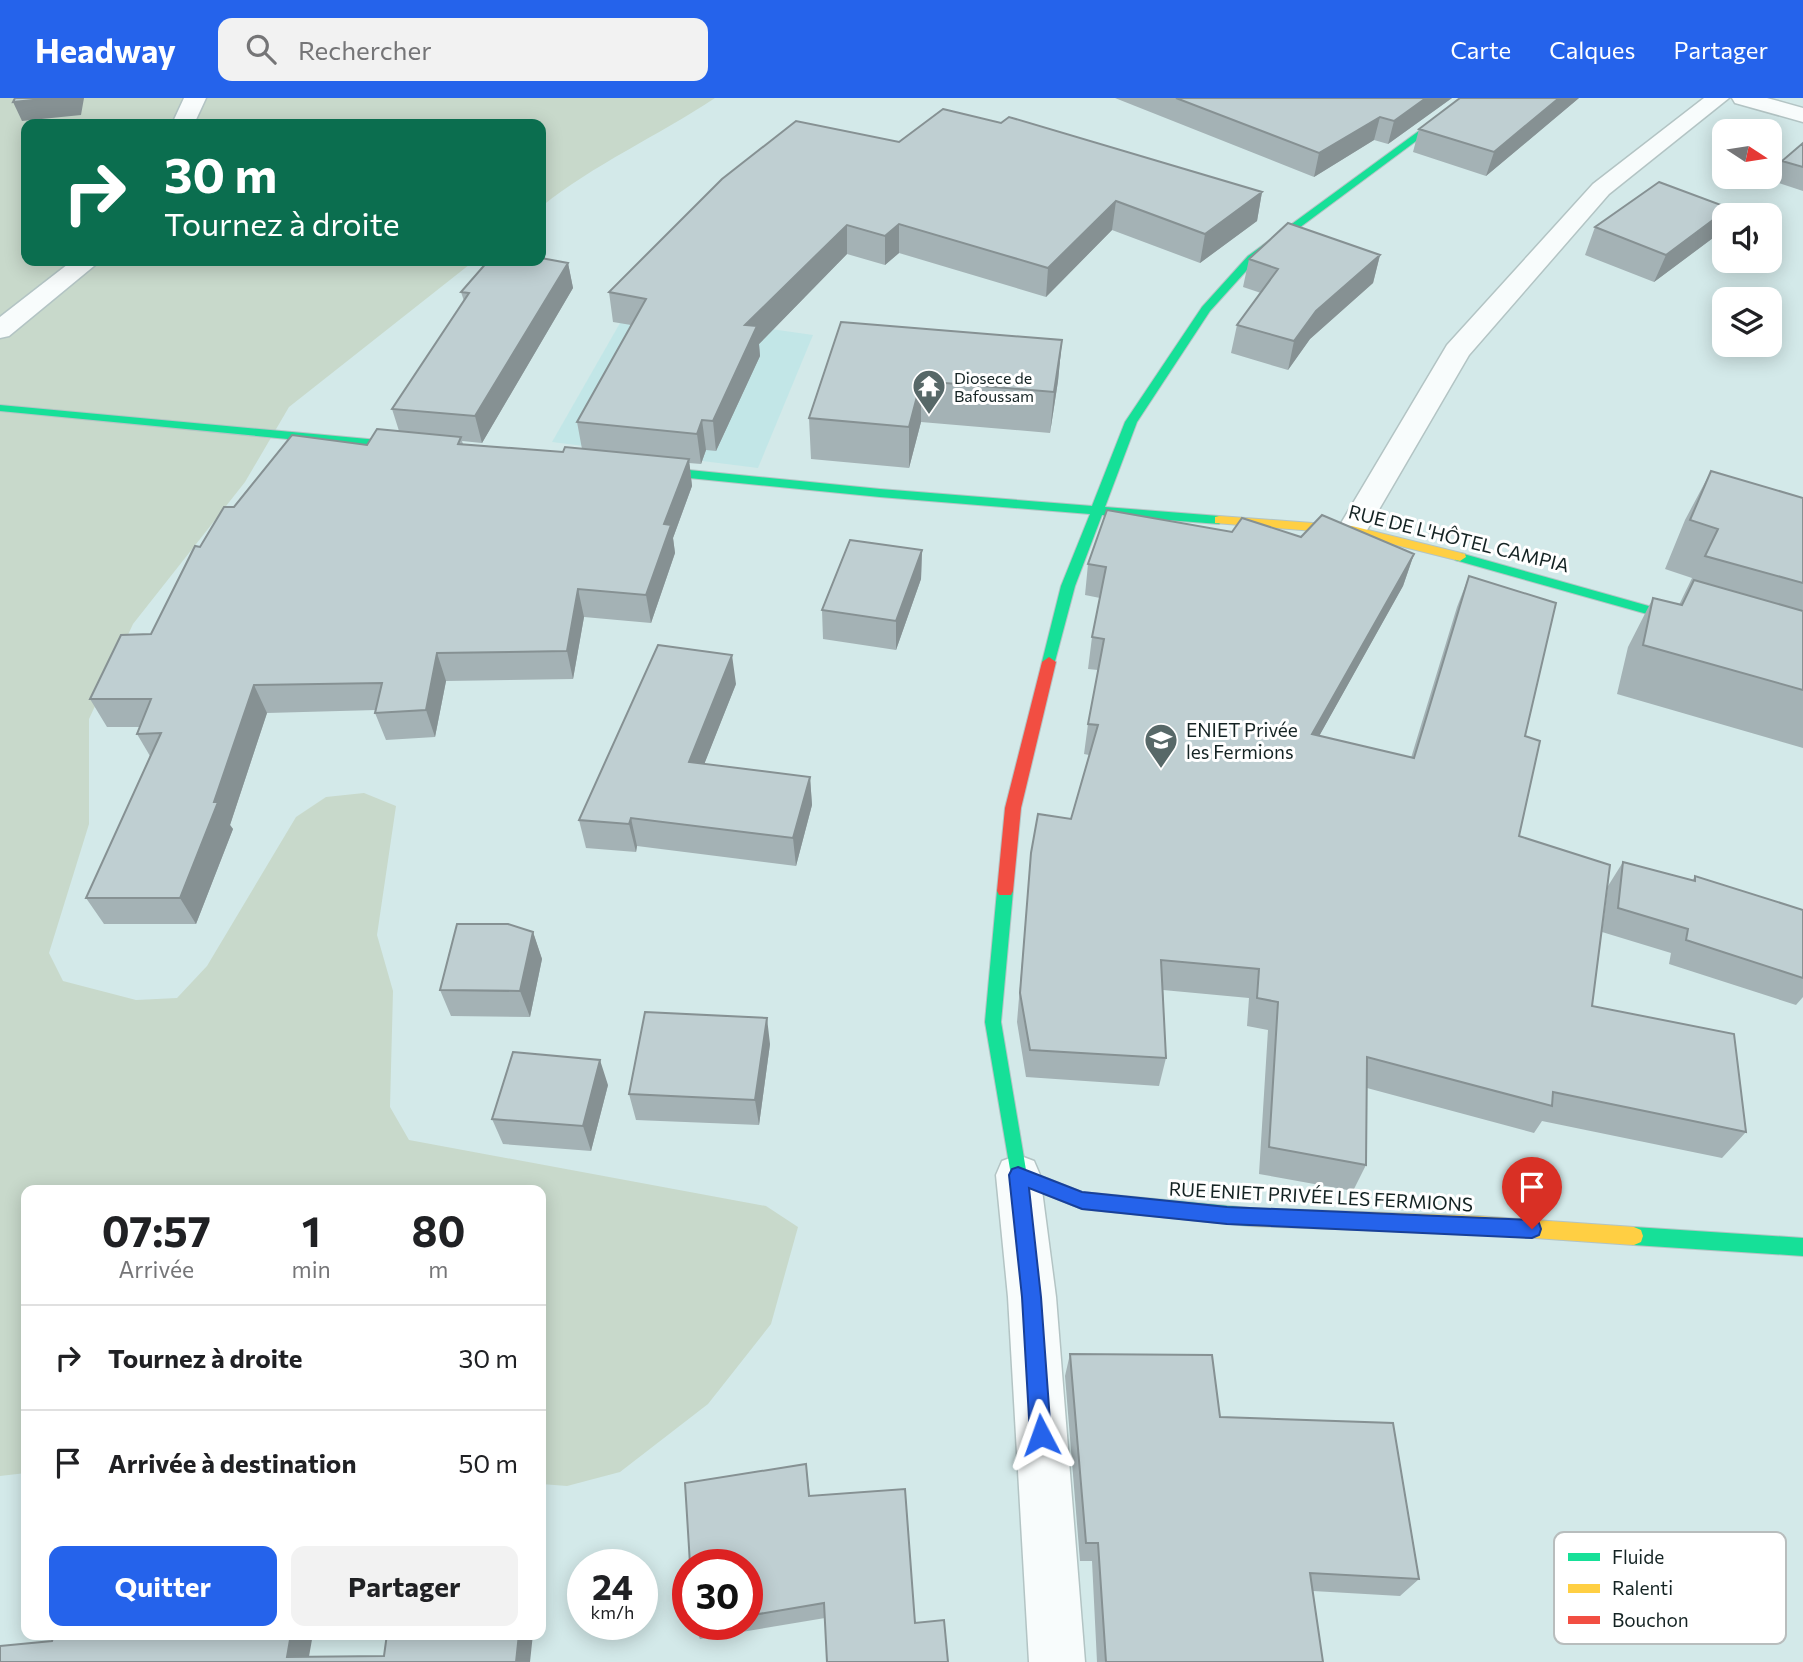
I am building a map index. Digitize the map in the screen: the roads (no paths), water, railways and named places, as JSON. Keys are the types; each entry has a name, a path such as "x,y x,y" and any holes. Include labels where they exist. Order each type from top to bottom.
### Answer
{"street":[{"path":"185,119 195,98"},
{"path":"1057,1662 1032,1297 1018,1175 993,1022 1013,808 1068,586 1131,422 1206,309 1252,258 1470,98"},
{"path":"1352,530 1457,351 1601,189 1718,98"},
{"path":"1743,98 1803,115"},
{"path":"0,330 81,266"},
{"path":"0,408 441,450"},
{"name":"RUE DE L'HÔTEL CAMPIA","path":"620,467 880,493 1352,530 1508,569 1709,628"},
{"name":"RUE ENIET PRIVÉE LES FERMIONS","path":"1018,1175 1082,1200 1227,1216 1478,1226 1803,1247"}],"place":[{"name":"Diosece de Bafoussam","path":"929,416"},
{"name":"ENIET Privée les Fermions","path":"1161,770"}]}
